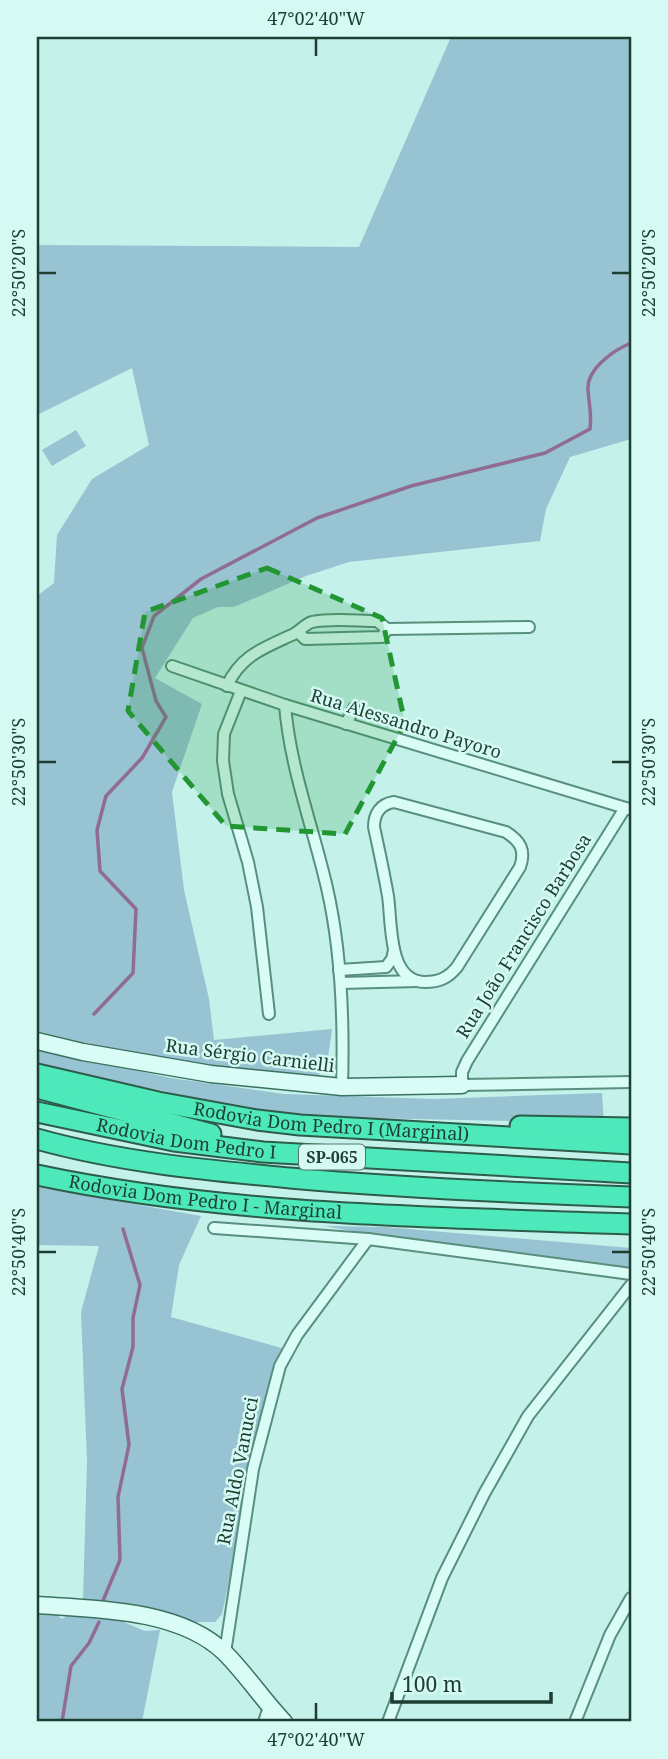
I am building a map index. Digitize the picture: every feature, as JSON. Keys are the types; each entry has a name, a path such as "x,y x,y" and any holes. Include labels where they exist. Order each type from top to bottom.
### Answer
{"highway":[{"name":"Rodovia Dom Pedro I (Marginal)","path":"37,1074 98,1089 257,1120 349,1129 631,1144"},
{"path":"37,1088 187,1129 315,1157"},
{"name":"Rodovia Dom Pedro I","path":"37,1112 174,1141 315,1157 631,1172"},
{"path":"437,1133 520,1126 631,1128"},
{"name":"Rodovia Dom Pedro I","path":"37,1139 107,1155 243,1174 500,1192 631,1197"},
{"name":"Rodovia Dom Pedro I - Marginal","path":"37,1173 94,1187 278,1208 375,1215"},
{"path":"375,1215 631,1224"},
{"path":"375,1215 480,1228 631,1237"}],"street":[{"path":"227,686 242,662 268,645 298,632 305,639 382,637 387,629 529,627"},
{"name":"Rua Alessandro Payoro","path":"172,666 285,705 628,809"},
{"path":"241,691 224,734 223,761 228,794 248,862 257,907 269,1014"},
{"path":"285,705 292,760 328,891 340,970 342,1087"},
{"path":"346,724 354,708"},
{"path":"341,982 438,981 449,976 520,867 523,849 519,842 506,832 401,803 387,803 381,807 374,819 374,827 388,899 394,950 404,972 418,981"},
{"name":"Rua João Francisco Barbosa","path":"462,1085 467,1061 628,809"},
{"path":"340,970 386,967 394,950"},
{"name":"Rua Sérgio Carnielli","path":"37,1041 83,1052 211,1074 342,1087 462,1085"},
{"path":"462,1085 631,1083"},
{"path":"214,1228 368,1239 631,1274"},
{"name":"Rua Aldo Vanucci","path":"225,1653 253,1469 280,1366 297,1335 368,1239"},
{"path":"388,1722 442,1578 484,1494 528,1416 631,1285"},
{"path":"575,1722 610,1635 631,1598"},
{"path":"37,1605 147,1616 172,1622 206,1639 225,1653 267,1714 284,1722"}],"highlighted area":[{"path":"267,568 382,618 405,723 345,834 226,826 128,711 145,612"}],"shaded area":[{"path":"451,37 631,37 631,439 570,457 546,509 540,541 349,562 306,576 234,607 218,607 193,618 155,678 202,704 172,792 184,890 209,999 214,1040 332,1029 328,1058 319,1075 209,1067 124,1052 37,1031 37,596 54,583 57,535 92,479 149,445 132,368 37,415 37,245 359,247"},
{"path":"76,430 86,446 52,466 42,450"},
{"path":"37,1049 171,1078 284,1094 434,1099 602,1093 604,1123 367,1118 262,1112 59,1069 37,1062"},
{"path":"37,1187 201,1216 179,1265 171,1317 289,1350 253,1469 222,1614 215,1622 187,1622 83,1600 87,1461 81,1312 99,1246 37,1245"},
{"path":"324,1226 386,1227 631,1248 631,1270 380,1236"},
{"path":"37,1605 53,1611 62,1619 69,1614 114,1618 145,1631 160,1630 142,1722 37,1722"}],"waterway":[{"path":"94,1014 133,973 136,909 100,871 97,830 106,796 142,758 166,717 156,701 142,648 154,616 201,579 317,518 411,486 545,453 590,429 588,390 591,375 609,355 631,343"},
{"path":"102,1603 120,1560 118,1497 129,1445 122,1389 133,1347 133,1318 140,1285 123,1229"},
{"path":"62,1722 71,1666 89,1643 99,1622"}]}
